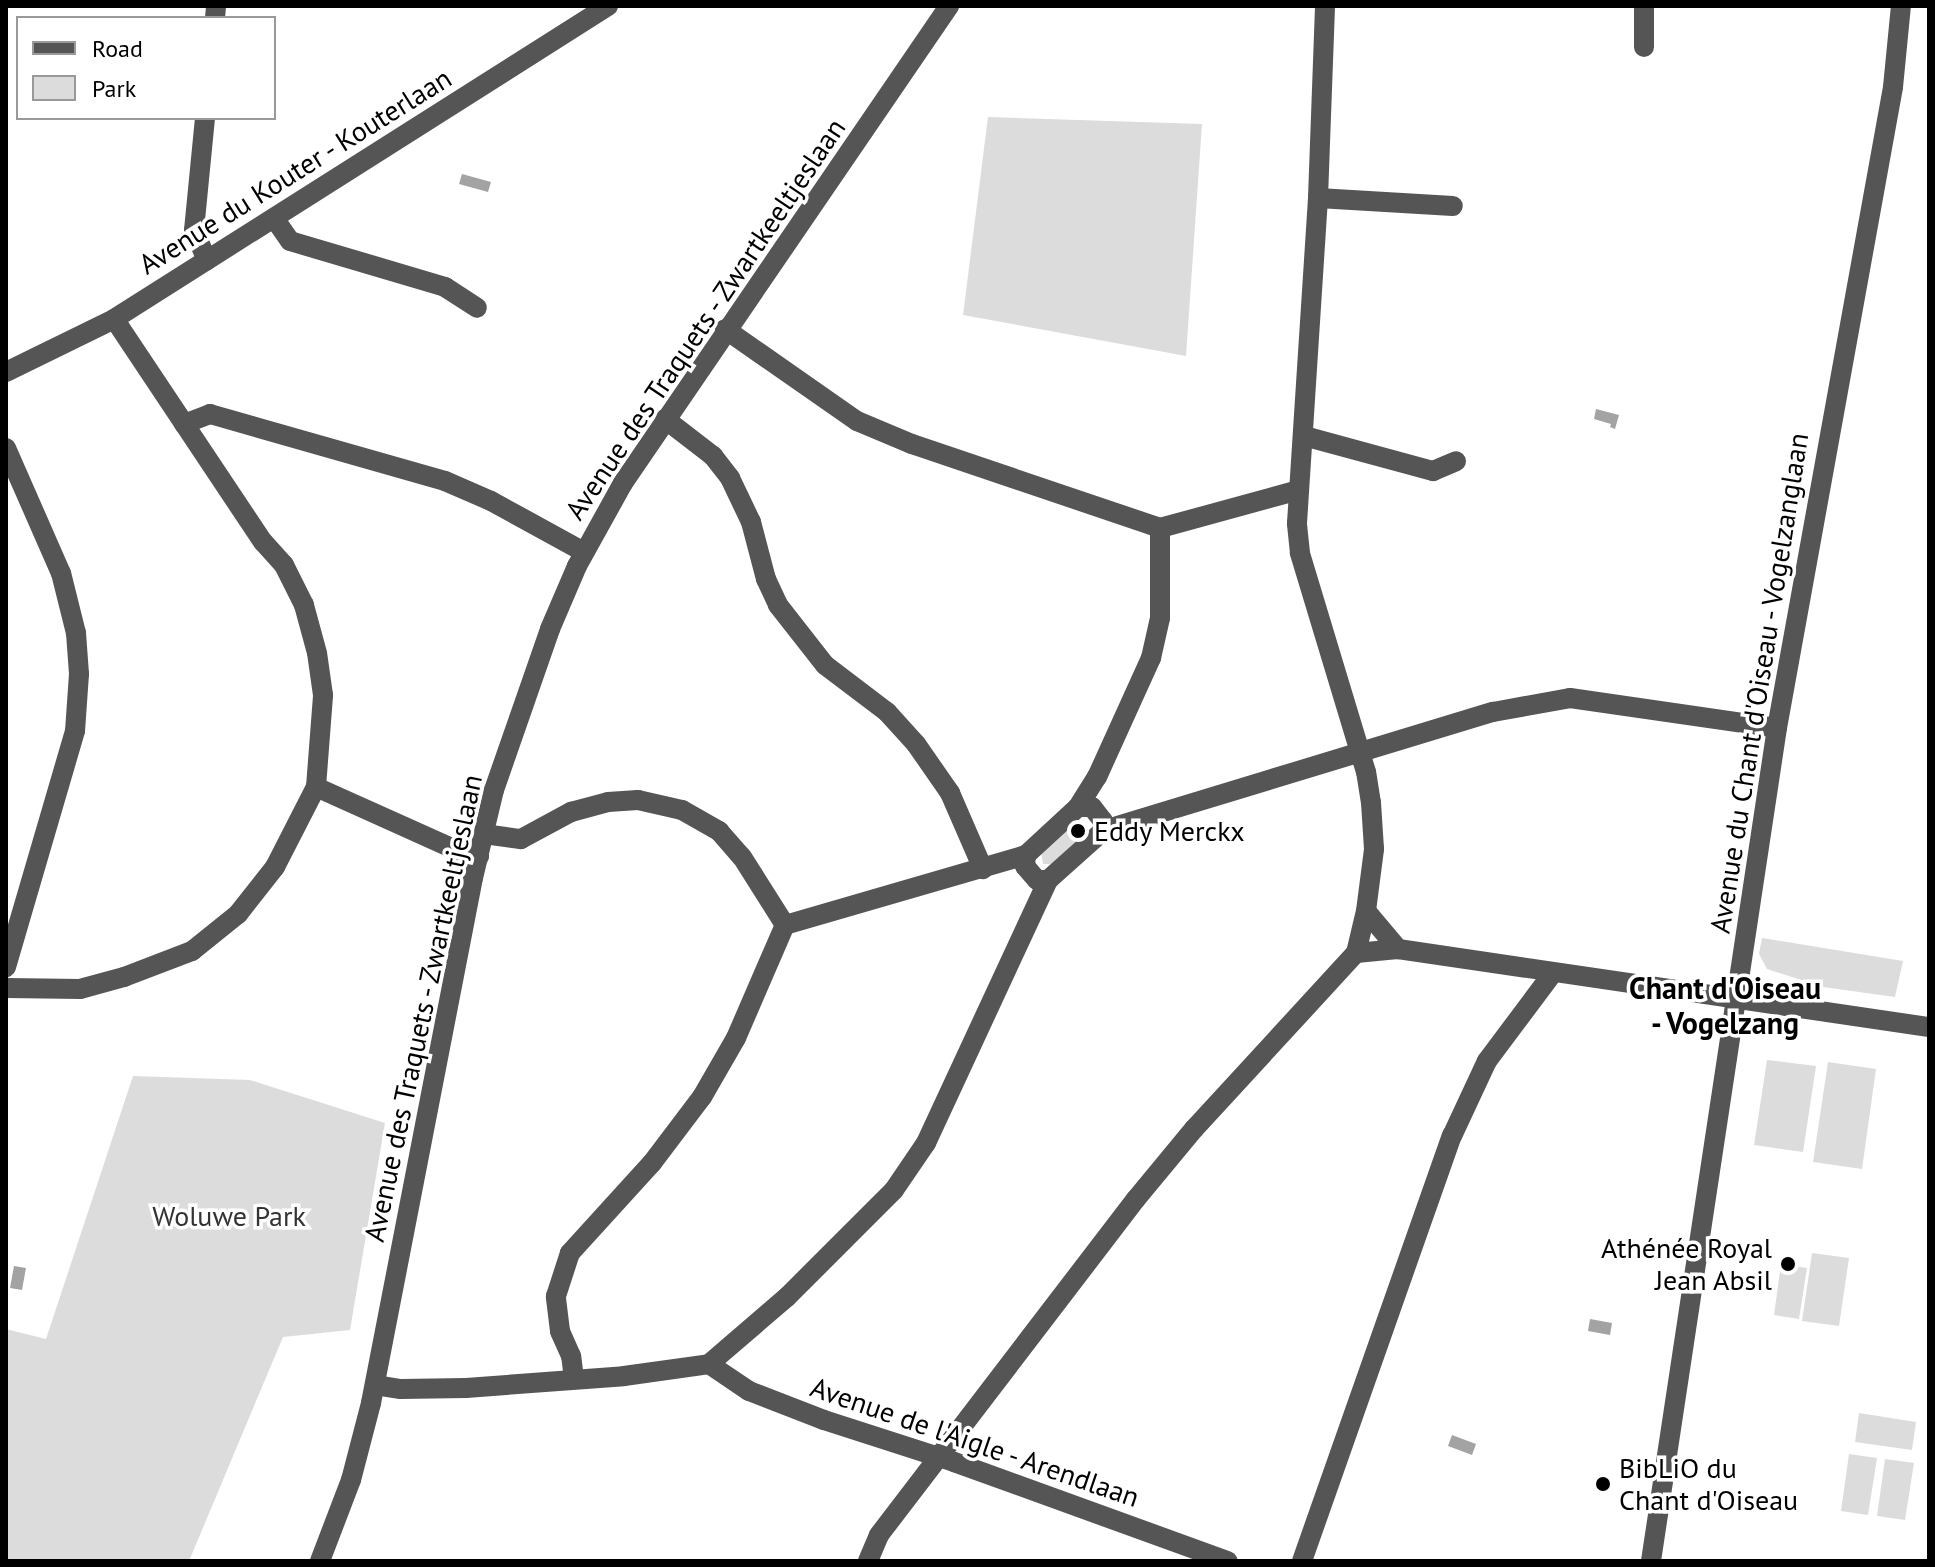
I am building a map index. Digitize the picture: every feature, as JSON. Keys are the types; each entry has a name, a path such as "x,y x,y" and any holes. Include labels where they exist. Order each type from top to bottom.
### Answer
{"street":[{"name":"Avenue du Kouter - Kouterlaan","path":"6,372 114,319 608,6"},
{"name":"Avenue des Traquets - Zwartkeeltjeslaan","path":"320,1561 351,1480 375,1385 484,834 519,713 584,552 665,419 725,329 949,6"},
{"path":"866,1560 879,1535 1194,1129 1356,953 1366,911 1373,833 1371,803 1360,753 1300,553 1297,523 1318,198 1325,6"},
{"path":"1644,6 1644,47"},
{"name":"Avenue du Chant d'Oiseau - Vogelzanglaan","path":"1651,1561 1777,728 1893,87 1901,6"},
{"path":"205,120 194,230 207,260"},
{"path":"1318,198 1453,206"},
{"path":"274,218 290,241 445,287 477,308"},
{"path":"6,988 80,989 124,977 192,951 238,914 275,867 316,787 323,695 317,653 304,605 284,565 263,542 114,319"},
{"path":"725,329 857,421 912,444 1160,528 1299,490"},
{"path":"184,424 210,414 445,481 491,501 584,552"},
{"path":"665,419 713,456 730,478 751,522 766,579 778,605 825,665 887,712 916,744 950,793 983,869"},
{"path":"1304,436 1433,471 1456,461"},
{"path":"6,448 61,573 76,633 79,674 75,731 6,967"},
{"path":"785,925 1026,855 1078,807 1097,777 1151,658 1161,606 1160,528"},
{"path":"375,1385 401,1389 466,1388 709,1364 787,1297 894,1190 926,1143 1048,880 1104,830 1493,712 1570,698 1777,728"},
{"path":"316,787 456,850 479,856"},
{"path":"484,834 521,839 571,812 608,802 638,800 682,810 719,831 742,857 785,925"},
{"path":"1078,807 1092,807 1103,821 1104,830"},
{"path":"1026,855 1025,866 1037,880 1048,880"},
{"path":"1366,911 1398,949"},
{"path":"574,1379 571,1356 560,1331 556,1296 570,1253 652,1163 702,1097 736,1038 785,925"},
{"path":"1356,953 1398,949 1929,1027"},
{"path":"1302,1561 1452,1136 1487,1061 1552,974"},
{"name":"Avenue de l'Aigle - Arendlaan","path":"709,1364 749,1391 1228,1561"}],"green space":[{"path":"988,117 1202,124 1186,356 963,315"},
{"path":"1076,821 1086,826 1085,835 1052,864 1043,864 1041,851"},
{"path":"1762,938 1903,961 1895,997 1823,987 1767,969 1759,954"},
{"path":"1767,1060 1816,1066 1803,1152 1754,1145"},
{"path":"1828,1062 1876,1069 1862,1169 1813,1162"},
{"name":"Woluwe Park","path":"133,1076 250,1080 385,1123 350,1330 283,1337 189,1561 6,1561 6,1329 46,1339"},
{"path":"1812,1253 1849,1258 1839,1326 1802,1321"},
{"path":"1781,1264 1807,1268 1799,1319 1774,1315"},
{"path":"1859,1413 1916,1422 1912,1450 1855,1442"},
{"path":"1849,1454 1877,1458 1868,1515 1841,1511"},
{"path":"1885,1459 1914,1463 1905,1520 1877,1516"}],"shaded area":[{"path":"462,174 491,182 488,192 459,184"},
{"path":"1596,409 1619,415 1615,429 1610,427 1611,424 1594,419"},
{"path":"14,1266 26,1268 22,1290 10,1288"},
{"path":"1590,1319 1612,1323 1610,1335 1588,1331"},
{"path":"1452,1435 1476,1444 1472,1455 1448,1446"}],"place":[{"name":"Eddy Merckx","path":"1078,831"},
{"name":"Athénée Royal Jean Absil","path":"1788,1264"},
{"name":"BibLiO du Chant d'Oiseau","path":"1603,1484"}],"district":[{"name":"Chant d'Oiseau - Vogelzang","path":"1725,1005"}]}
